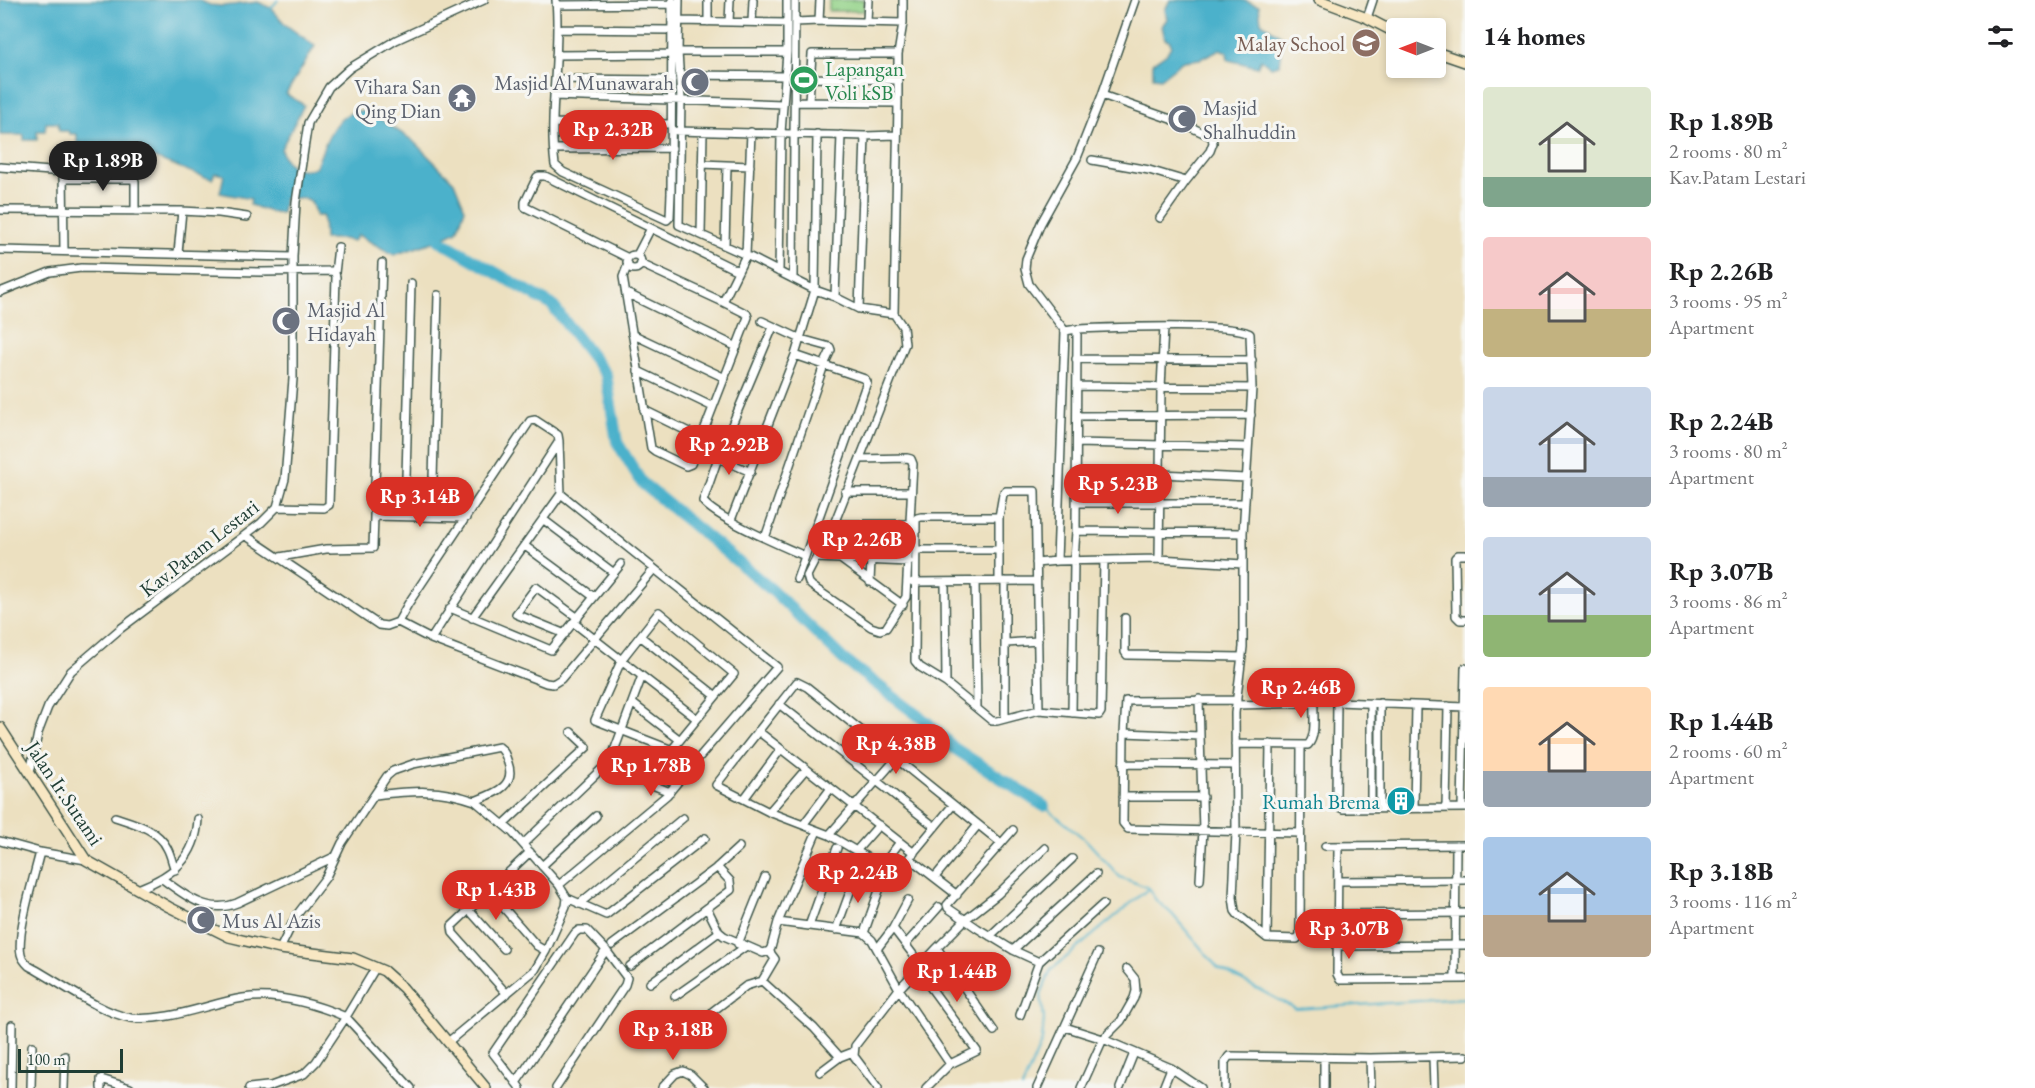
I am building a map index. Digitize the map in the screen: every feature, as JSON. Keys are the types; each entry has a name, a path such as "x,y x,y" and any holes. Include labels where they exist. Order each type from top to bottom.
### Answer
{"street":[{"name":"Kav.Patam Lestari","path":"30,773 42,720 54,695 71,671 120,629 245,535 277,507 285,479 293,379 293,257 296,202 308,123 313,112 329,87 350,68 396,40 484,0"},
{"path":"679,0 671,100 679,225 746,255 815,291 835,297 859,309 894,314"},
{"path":"708,0 708,22"},
{"path":"729,22 730,0"},
{"path":"752,22 753,0"},
{"path":"787,0 791,22 794,102 793,279"},
{"path":"779,272 784,76 795,0"},
{"path":"819,21 820,0"},
{"path":"867,21 868,0"},
{"path":"903,0 897,80 894,314 903,327 905,344 834,524 807,576 809,584 871,627 880,630 886,628 903,605 912,582 916,550 916,522 919,517 999,517"},
{"path":"1057,561 1065,331 1029,284 1025,269 1026,259 1041,223 1077,158 1135,0"},
{"path":"1319,0 1386,28"},
{"path":"1367,18 1373,0"},
{"path":"672,2 670,30 679,75 681,99 674,129 670,217 667,220 558,169 554,163 556,3 672,2"},
{"path":"678,21 903,23"},
{"path":"557,29 670,30"},
{"path":"556,55 787,52"},
{"path":"809,101 812,54 898,54"},
{"path":"1446,55 1465,62"},
{"path":"679,75 784,76"},
{"path":"811,78 897,80"},
{"path":"555,79 672,80"},
{"path":"1102,95 1182,123 1212,137 1213,143 1210,151 1160,218"},
{"path":"554,96 783,104"},
{"path":"794,102 898,103"},
{"path":"554,123 703,132 896,135"},
{"path":"701,234 703,132"},
{"path":"723,302 746,255 751,132"},
{"path":"731,520 801,339 815,291 818,134"},
{"path":"835,297 841,135"},
{"path":"859,309 865,136"},
{"path":"554,149 672,148"},
{"path":"64,251 63,175 66,153"},
{"path":"1092,160 1149,170 1186,181"},
{"path":"702,164 750,166"},
{"path":"724,245 727,166"},
{"path":"0,167 63,175 133,179 135,182 135,211"},
{"path":"641,264 634,269 628,261 525,207 525,202 537,177 545,176 738,271"},
{"path":"0,210 182,211 247,217"},
{"path":"178,253 182,211"},
{"path":"637,255 651,228"},
{"path":"277,507 324,508 329,505 335,273 338,247"},
{"path":"0,250 293,257"},
{"path":"637,255 632,255 623,274 649,441 651,448 655,451 687,466 691,464 748,316 641,264"},
{"path":"637,255 641,259 641,264"},
{"path":"280,557 326,549 373,548 382,263"},
{"path":"0,292 50,272 81,268 332,271 335,273"},
{"path":"405,516 411,283"},
{"path":"626,293 737,347"},
{"path":"432,516 438,296"},
{"path":"762,321 801,339 831,347 765,538"},
{"path":"773,327 717,458 703,501 731,520 805,556"},
{"path":"1065,331 1164,327 1245,330 1251,336 1251,415 1247,447 1243,533 1242,657 1234,765 1236,832 1233,897 1235,911 1266,938 1297,939 1300,935 1301,746"},
{"path":"1158,559 1164,327"},
{"path":"1072,713 1077,475 1077,329"},
{"path":"632,334 725,378"},
{"path":"795,355 865,379 867,382 797,579"},
{"path":"1076,359 1252,360"},
{"path":"638,371 713,407"},
{"path":"1077,386 1252,388"},
{"path":"644,410 701,438"},
{"path":"1077,416 1251,415"},
{"path":"245,535 379,625 387,626 399,622 408,604 530,421 535,420 558,435 561,494 472,618"},
{"path":"431,639 559,441"},
{"path":"1077,444 1247,447"},
{"path":"717,458 751,472"},
{"path":"860,459 911,459 913,464 910,492 909,562 912,582 914,657 920,667 946,683 992,721 1039,710 1097,716 1101,712 1104,560"},
{"path":"1077,475 1160,474 1246,478"},
{"path":"1005,718 1007,643 999,550 999,517 1004,492 1035,491 1039,710"},
{"path":"845,492 910,492"},
{"path":"559,885 670,792 777,667 561,494"},
{"path":"1076,503 1245,503"},
{"path":"375,516 432,516 466,519"},
{"path":"544,520 614,573"},
{"path":"834,524 909,524"},
{"path":"1076,531 1243,533"},
{"path":"525,546 594,597"},
{"path":"916,550 999,550"},
{"path":"1465,555 1458,555 1455,558 1456,616 1460,620 1465,620"},
{"path":"817,558 909,562"},
{"path":"839,558 903,605"},
{"path":"870,582 871,559"},
{"path":"1035,563 1158,559 1243,564"},
{"path":"450,608 551,650 621,564"},
{"path":"399,622 431,639 553,684 561,679 654,569"},
{"path":"912,582 1036,581"},
{"path":"945,582 946,683"},
{"path":"975,582 977,707"},
{"path":"565,634 516,614 536,587 576,620 595,640 697,719"},
{"path":"652,774 672,750 734,674 659,612 622,659 595,720 672,750"},
{"path":"1125,618 1127,656 1242,657"},
{"path":"640,636 716,696"},
{"path":"1007,643 1038,641"},
{"path":"1465,668 1465,707 1464,808 1339,808 1336,804 1337,702 1465,707"},
{"path":"523,844 611,759 642,676"},
{"path":"900,842 882,866 829,835 769,812 716,785 797,682 807,687 1001,843"},
{"path":"1199,699 1203,797 1200,880"},
{"path":"1235,744 1308,746 1312,739 1314,703 1237,703 1199,699 1127,700 1124,733 1123,823 1128,829 1300,832"},
{"path":"633,703 680,740"},
{"path":"1380,703 1380,808"},
{"path":"779,704 935,827"},
{"path":"1371,704 1371,809"},
{"path":"1414,808 1416,706"},
{"path":"1446,808 1448,706"},
{"name":"Jalan Ir.Sutami","path":"0,727 86,860 221,933 243,941 280,949 338,955 384,971 403,988 486,1088"},
{"path":"758,731 914,852"},
{"path":"504,824 586,747 571,732"},
{"path":"1124,733 1200,736"},
{"path":"1266,938 1270,744"},
{"path":"280,949 296,915 326,877 336,856 387,776 400,768 429,760 501,747 510,771 507,783 498,792 475,801"},
{"path":"744,799 781,749"},
{"path":"611,759 677,783"},
{"path":"829,835 896,759"},
{"path":"1123,764 1234,765"},
{"path":"769,812 806,769"},
{"path":"640,780 670,792"},
{"path":"803,825 831,788"},
{"path":"375,795 426,791 475,801 504,824 523,844 559,885 567,898 601,914 609,913 705,838"},
{"path":"1123,797 1203,797"},
{"path":"953,805 909,858 957,895"},
{"path":"542,866 596,816"},
{"path":"115,817 138,825 159,837 167,847 175,870"},
{"path":"579,904 683,818"},
{"path":"138,889 175,870 189,851 197,830 198,819"},
{"path":"856,851 879,825"},
{"path":"935,877 978,825"},
{"path":"1013,830 949,902 948,908 1013,950 1039,962"},
{"path":"769,951 778,922 816,831"},
{"path":"0,841 40,852 86,860"},
{"path":"1455,979 1456,845"},
{"path":"1325,846 1465,845"},
{"path":"556,1088 626,982 625,973 609,948 587,930 579,930 575,933 493,1053 518,1086 609,948 717,867 739,847"},
{"path":"1338,847 1336,974 1340,980 1465,979"},
{"path":"809,926 837,848"},
{"path":"878,1088 856,1059 853,1052 855,1046 899,989 937,948 966,919 998,894 1045,848"},
{"path":"40,852 25,911 21,944 21,956 29,966 106,1009 130,1018 170,1015 246,998 270,997 325,1009 346,1017 411,1088"},
{"path":"507,994 453,933 452,926 530,852"},
{"path":"161,878 185,896 216,908 237,903 336,856"},
{"path":"990,936 1072,859"},
{"path":"630,966 731,890 730,881 717,867"},
{"path":"836,930 858,870"},
{"path":"1013,950 1096,874"},
{"path":"738,944 765,877"},
{"path":"1338,881 1465,880"},
{"path":"864,933 881,885"},
{"path":"489,891 537,946 546,951"},
{"path":"448,1042 535,970 564,912 567,898"},
{"path":"877,949 893,928 908,900"},
{"path":"1020,1015 1039,962 1103,904"},
{"path":"906,944 939,907"},
{"path":"707,908 719,932 724,936 763,953 769,951"},
{"path":"469,910 504,949"},
{"path":"1337,914 1465,914"},
{"path":"778,922 864,933 872,940 899,989 950,1064"},
{"path":"893,928 977,1051 950,1064 926,1088"},
{"path":"650,983 719,932"},
{"path":"1337,946 1465,945"},
{"path":"675,996 746,947"},
{"path":"937,948 994,1030"},
{"path":"713,1011 746,986 762,981 775,959 769,951"},
{"path":"1037,1088 1098,953"},
{"path":"249,1088 267,1087 290,1081 304,1074 316,1062 376,967"},
{"path":"1081,1088 1103,1040 1120,1021 1134,998 1135,979 1127,969"},
{"path":"762,981 814,1028 840,1057"},
{"path":"11,1088 12,1025"},
{"path":"1065,1027 1171,1068 1201,1088"},
{"path":"31,1088 32,1046"},
{"path":"819,1072 840,1057 853,1052"},
{"path":"1120,1088 1134,1053"},
{"path":"64,1088 65,1056"},
{"path":"1225,1088 1225,1062 1229,1056 1370,1058 1465,1056"},
{"path":"1324,1057 1324,1088"},
{"path":"1433,1057 1434,1088"},
{"path":"1370,1058 1371,1088"},
{"path":"1163,1088 1171,1068"},
{"path":"662,1088 675,1074 683,1071 691,1075 704,1088"},
{"path":"101,1088 101,1079 130,1088"}],"green space":[{"path":"829,0 864,0 864,11 829,11"}],"water":[{"path":"0,0 198,0 210,5 223,6 258,2 271,8 286,25 315,46 286,94 304,105 281,149 289,164 304,170 316,167 333,128 339,121 347,115 368,111 412,140 454,182 465,209 457,231 439,240 394,255 358,235 354,241 324,239 323,216 316,216 311,201 303,198 284,198 282,213 271,212 250,205 251,199 220,193 224,175 215,173 212,179 201,176 155,158 120,152 119,146 103,145 103,164 98,164 98,147 77,143 77,134 59,131 58,123 46,123 45,131 37,131 37,140 24,140 24,135 0,135"},
{"path":"1170,0 1242,0 1259,6 1261,22 1283,37 1279,65 1271,67 1261,59 1257,67 1228,60 1227,52 1220,49 1200,59 1183,61 1161,78 1153,77 1153,63 1167,53 1171,46 1170,41 1165,39 1162,26 1167,19 1165,10"}],"waterway":[{"path":"271,8 278,0"},
{"path":"439,240 552,305 606,375 617,442 642,483 772,590 843,659 928,723 954,748 1044,806"},
{"path":"1044,806 1087,841 1120,877 1149,888 1155,899 1172,914 1218,968 1296,1009 1465,998"},
{"path":"1022,1088 1042,1041 1044,1018 1041,994 1051,970 1149,888"}],"place":[{"name":"Malay School","path":"1366,43"},
{"name":"Lapangan Voli kSB","path":"804,80"},
{"name":"Masjid Al Munawarah","path":"695,82"},
{"name":"Vihara San Qing Dian","path":"462,98"},
{"name":"Masjid Shalhuddin","path":"1182,119"},
{"name":"Masjid Al Hidayah","path":"286,321"},
{"name":"Rumah Brema","path":"1401,801"},
{"name":"Mus Al Azis","path":"201,920"}]}
